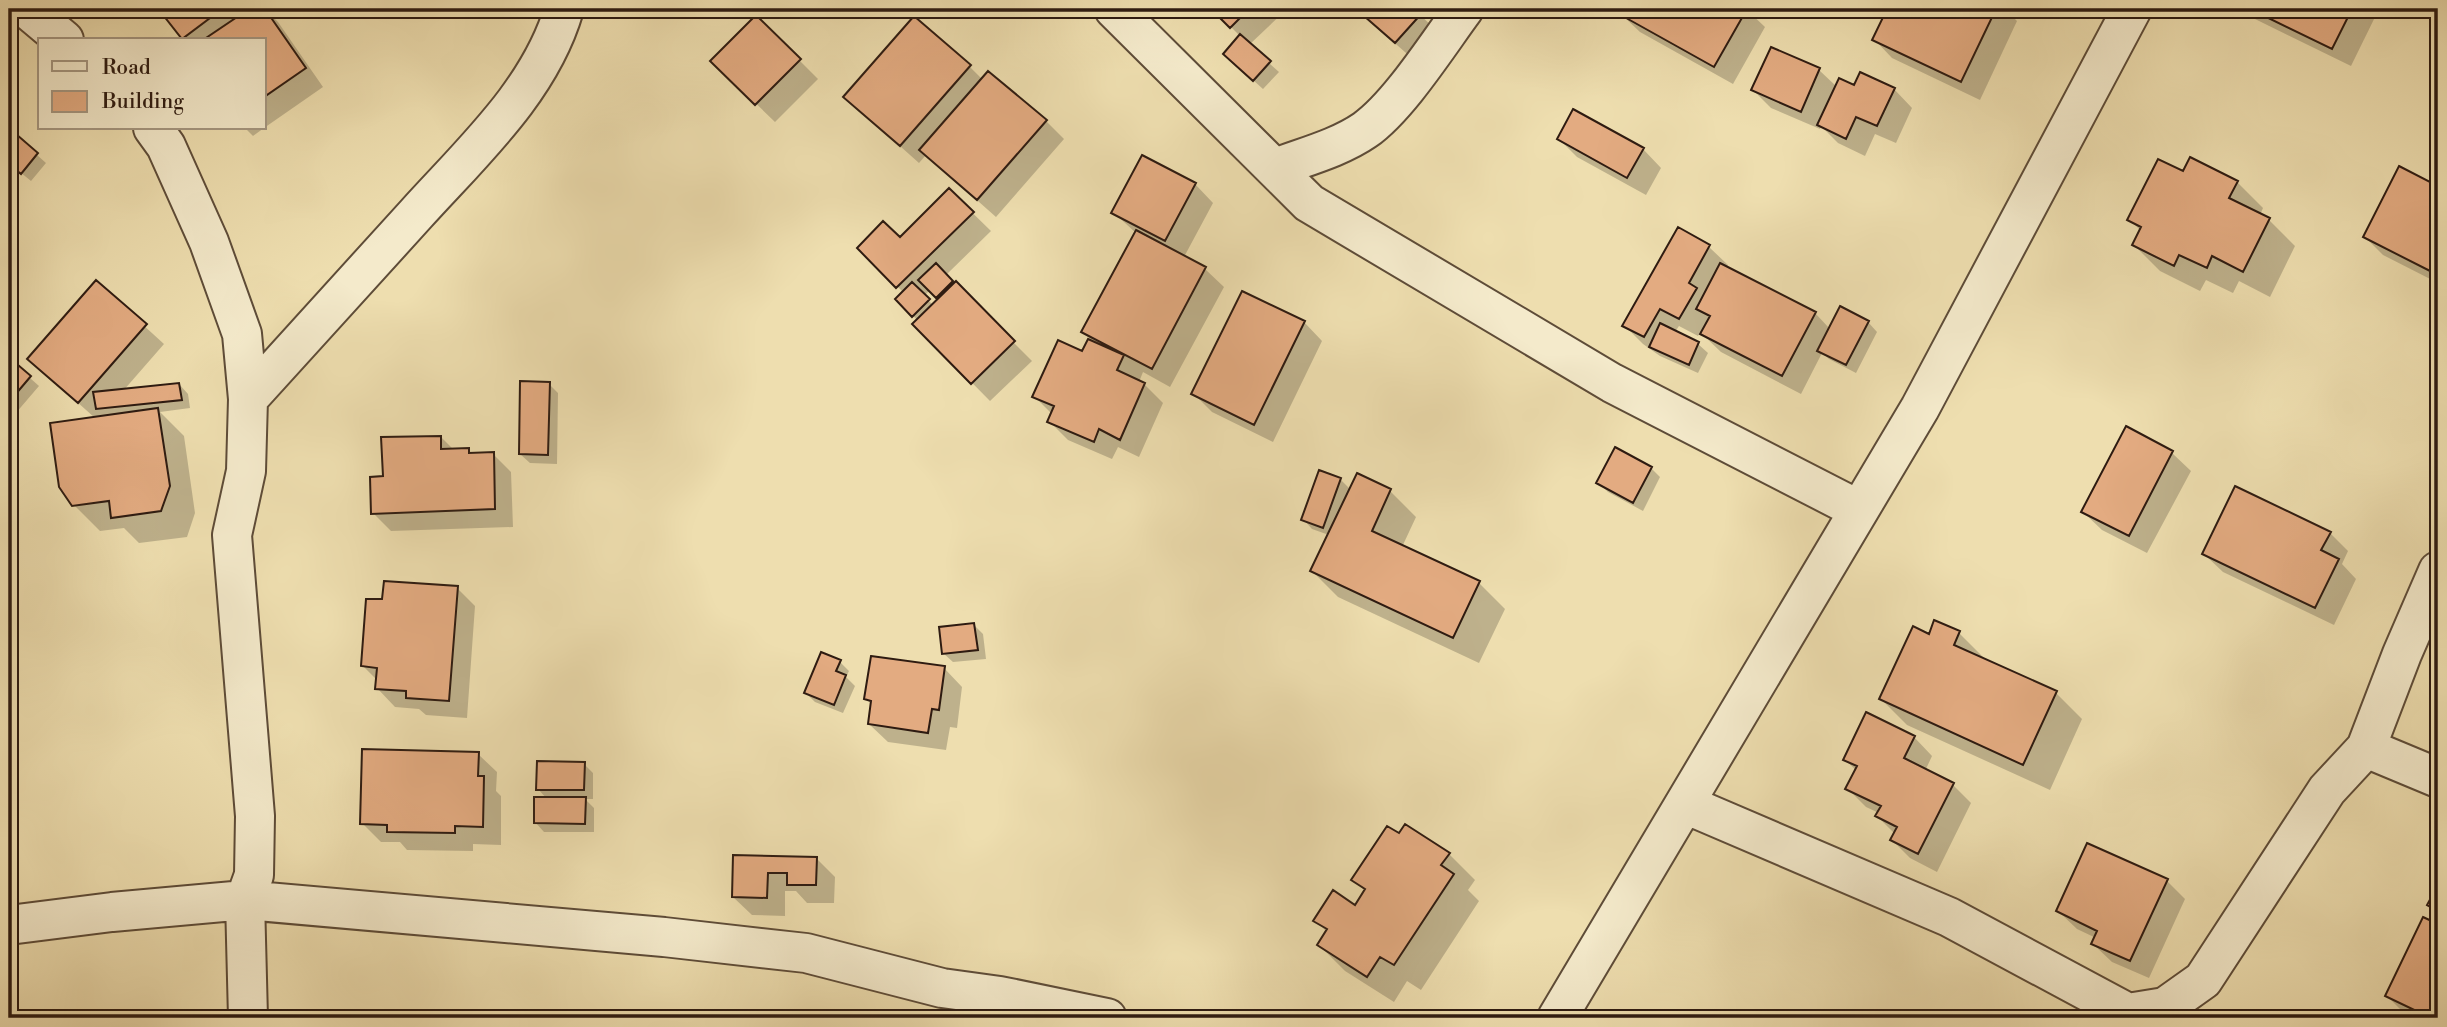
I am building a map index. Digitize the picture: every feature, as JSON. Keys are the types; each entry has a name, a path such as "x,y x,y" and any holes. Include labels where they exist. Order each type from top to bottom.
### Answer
{"street":[{"path":"27,9 62,38"},
{"path":"248,399 502,118 543,61 564,9"},
{"path":"1114,9 1309,202 1612,383 1859,510"},
{"path":"1275,168 1365,130 1393,103 1464,9"},
{"path":"1557,1018 1920,408 2132,9"},
{"path":"154,130 166,146 209,242 242,334 248,399 246,471 232,536 255,816 254,876 245,900 248,1018"},
{"path":"1685,804 1949,917 2128,1013 2165,1007 2203,980 2327,790 2366,748 2438,570"},
{"path":"2366,748 2438,778"},
{"path":"9,925 245,900 664,937 806,953 942,988 1000,996 1107,1018"}],"building":[{"path":"163,9 222,9 183,38 160,11"},
{"path":"249,9 265,9 306,68 266,96 266,38 206,38"},
{"path":"1211,9 1249,9 1230,28"},
{"path":"1356,9 1417,9 1422,13 1395,43"},
{"path":"1622,9 1747,9 1714,67 1619,14"},
{"path":"1887,9 1996,9 1961,82 1872,40"},
{"path":"2250,9 2352,9 2332,49"},
{"path":"756,15 801,59 755,105 710,61"},
{"path":"914,16 971,65 900,146 843,97"},
{"path":"1240,34 1271,61 1253,81 1223,54"},
{"path":"1771,47 1820,68 1801,112 1751,90"},
{"path":"988,71 1047,120 977,200 919,150"},
{"path":"1860,72 1895,88 1877,126 1856,117 1846,139 1817,125 1839,78 1854,85"},
{"path":"1573,109 1644,148 1627,178 1557,139"},
{"path":"9,128 38,153 21,174 9,164"},
{"path":"1142,155 1196,183 1165,241 1111,213"},
{"path":"2190,157 2238,181 2229,198 2270,218 2243,272 2212,256 2207,268 2179,255 2174,266 2132,245 2141,227 2127,220 2158,159 2183,171"},
{"path":"2399,166 2438,186 2438,275 2363,237"},
{"path":"949,188 974,212 896,288 857,248 883,221 900,237"},
{"path":"1678,227 1710,245 1689,283 1697,288 1679,319 1660,309 1644,337 1622,326"},
{"path":"1136,230 1206,267 1152,369 1081,332"},
{"path":"936,263 953,281 936,298 918,280"},
{"path":"1720,263 1816,312 1782,376 1700,334 1710,316 1696,309"},
{"path":"96,280 147,324 78,403 27,359"},
{"path":"956,281 1015,341 971,384 912,324"},
{"path":"912,282 930,299 912,317 895,299"},
{"path":"1242,291 1305,321 1254,425 1191,394"},
{"path":"1840,306 1869,321 1846,365 1817,351"},
{"path":"1660,323 1699,342 1689,365 1649,347"},
{"path":"1088,339 1124,355 1117,370 1145,383 1120,440 1099,429 1094,442 1047,422 1054,406 1032,397 1058,340 1082,351"},
{"path":"11,359 31,376 9,402 9,362"},
{"path":"520,381 550,382 548,455 519,454"},
{"path":"179,383 182,400 96,409 93,392"},
{"path":"158,408 170,486 161,511 111,518 109,501 72,506 59,487 50,423"},
{"path":"2126,426 2173,451 2129,536 2081,512"},
{"path":"441,436 441,449 469,448 469,453 494,452 495,509 371,514 370,477 383,476 381,437"},
{"path":"1615,447 1652,467 1633,503 1596,483"},
{"path":"1319,470 1341,478 1323,528 1301,520"},
{"path":"1357,473 1391,489 1372,531 1480,581 1453,638 1310,571"},
{"path":"2235,486 2331,532 2321,550 2339,559 2315,608 2202,554"},
{"path":"384,581 458,586 449,701 406,698 406,691 375,689 377,668 361,666 366,599 382,599"},
{"path":"1934,620 1960,631 1954,645 2057,691 2023,765 1879,699 1913,626 1929,634"},
{"path":"974,623 978,650 942,654 939,627"},
{"path":"821,652 841,660 836,671 846,675 834,705 804,693"},
{"path":"871,656 945,666 939,710 932,709 928,733 868,724 871,701 864,699"},
{"path":"1866,712 1915,736 1904,758 1954,783 1918,854 1890,840 1897,827 1875,816 1881,806 1845,789 1857,766 1843,760"},
{"path":"362,749 479,752 478,776 484,776 483,827 455,826 455,833 387,832 387,825 360,824"},
{"path":"537,761 585,762 584,790 536,790"},
{"path":"534,797 586,797 585,824 534,823"},
{"path":"1405,824 1450,853 1441,865 1454,874 1394,965 1380,957 1367,977 1317,945 1327,929 1313,921 1333,890 1355,905 1365,889 1351,880 1387,826 1399,833"},
{"path":"2087,843 2168,879 2130,961 2091,944 2097,931 2056,911"},
{"path":"733,855 817,857 816,885 787,885 787,873 768,873 767,898 732,897"},
{"path":"2438,885 2438,911 2427,905"},
{"path":"2423,917 2438,924 2438,1018 2431,1018 2385,996"}]}
